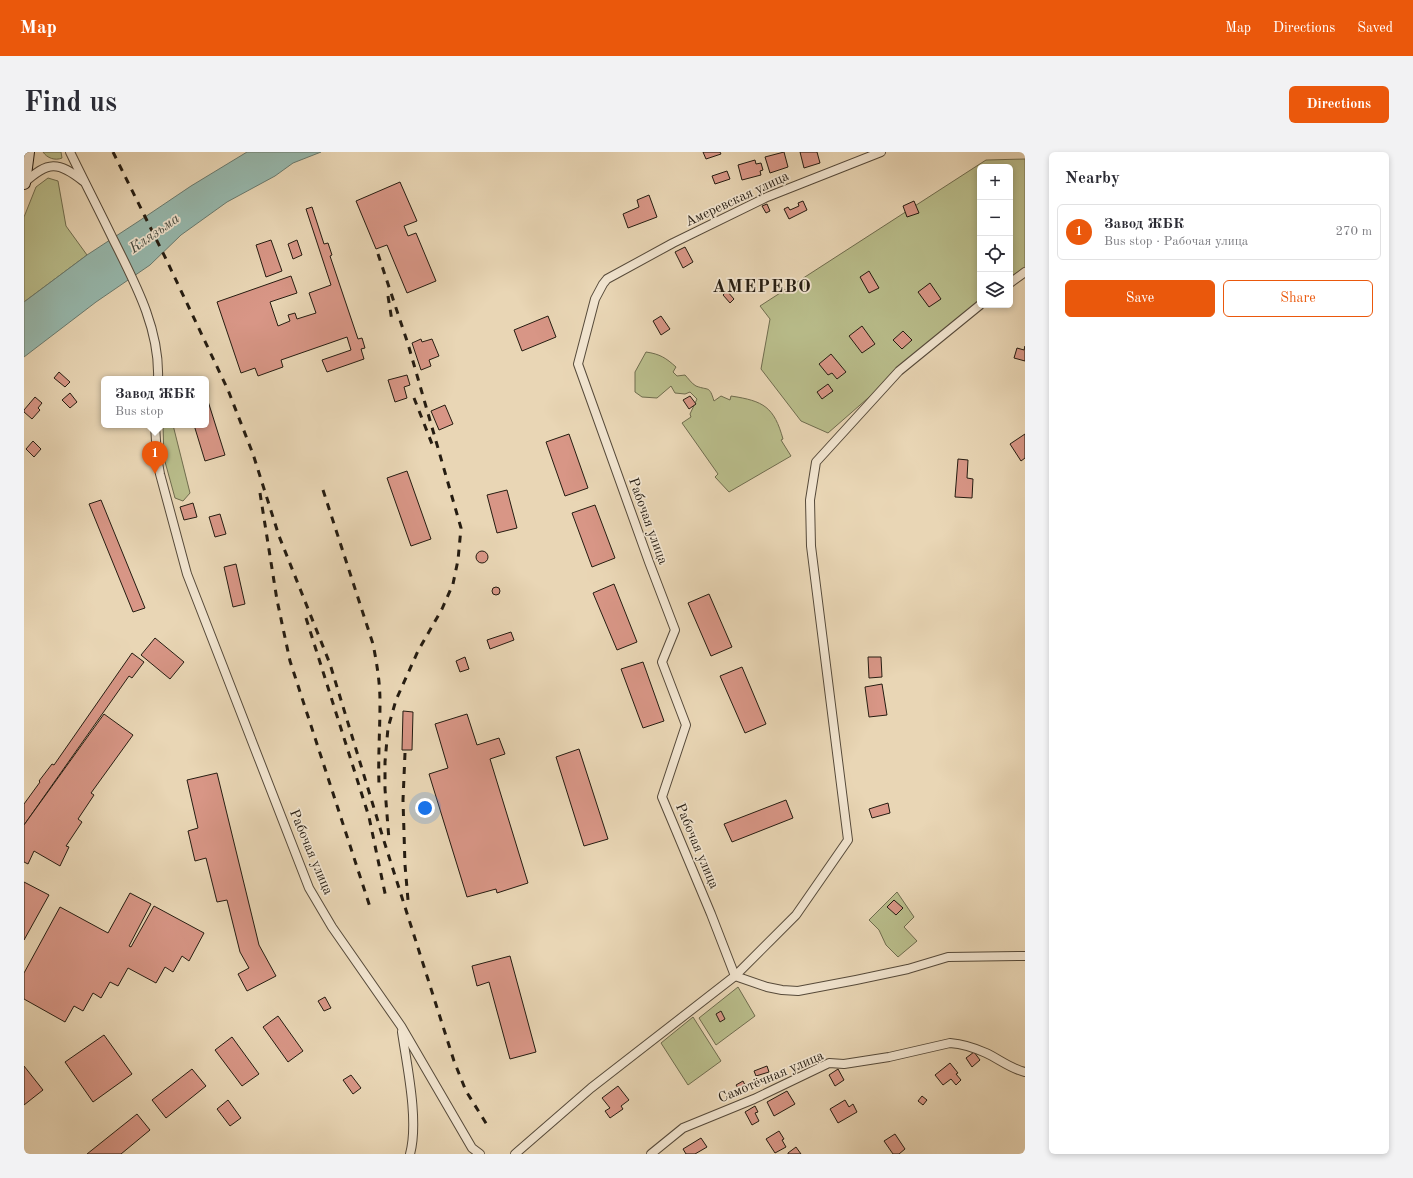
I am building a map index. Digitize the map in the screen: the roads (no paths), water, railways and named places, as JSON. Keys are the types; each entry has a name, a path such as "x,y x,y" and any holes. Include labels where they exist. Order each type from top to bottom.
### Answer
{"main road":[{"path":"24,183 28,152"}],"street":[{"path":"70,152 139,291 153,332 159,366 158,376"},
{"name":"Амеревская улица","path":"607,279 673,243 767,196 881,152"},
{"path":"24,183 36,172 47,167 59,166 70,171 85,183"},
{"path":"1013,281 1025,272"},
{"name":"Рабочая улица","path":"607,279 595,299 578,364 675,630 662,662 686,725 662,797 735,976"},
{"path":"515,1154 591,1088 735,976 796,915 848,840 811,546 810,500 816,462 899,370 977,307"},
{"name":"Рабочая улица","path":"155,428 157,457 160,474 187,574 258,753 309,888 332,927 401,1026 472,1148 480,1154"},
{"path":"735,976 767,987 798,991 908,969 948,957 1025,956"},
{"path":"401,1026 410,1088 412,1145 410,1154"},
{"name":"Самотёчная улица","path":"651,1154 683,1128 754,1099 829,1063 844,1064 888,1057 950,1044 960,1044 986,1053 1017,1070 1025,1072"}],"water":[{"name":"Клязьма","path":"247,152 321,152 293,163 275,176 227,202 181,235 150,265 96,302 24,357 24,302 87,255 191,186"}],"railway":[{"path":"113,152 228,390 253,454 279,536 330,664 384,841 454,1061 466,1091 489,1128"},
{"path":"378,254 408,344 461,528 458,560 453,584 442,609 418,651 396,700 388,728 385,762 385,789 389,840"},
{"path":"388,296 392,321"},
{"path":"414,398 432,444"},
{"path":"323,490 373,644 380,695 379,785"},
{"path":"260,493 277,600 290,661 370,907"},
{"path":"306,618 369,817 386,898"},
{"path":"405,753 403,800 405,865 408,900"}],"place":[{"name":"Завод ЖБК","path":"155,474"}],"district":[{"name":"АМЕРЕВО","path":"762,287"}]}
